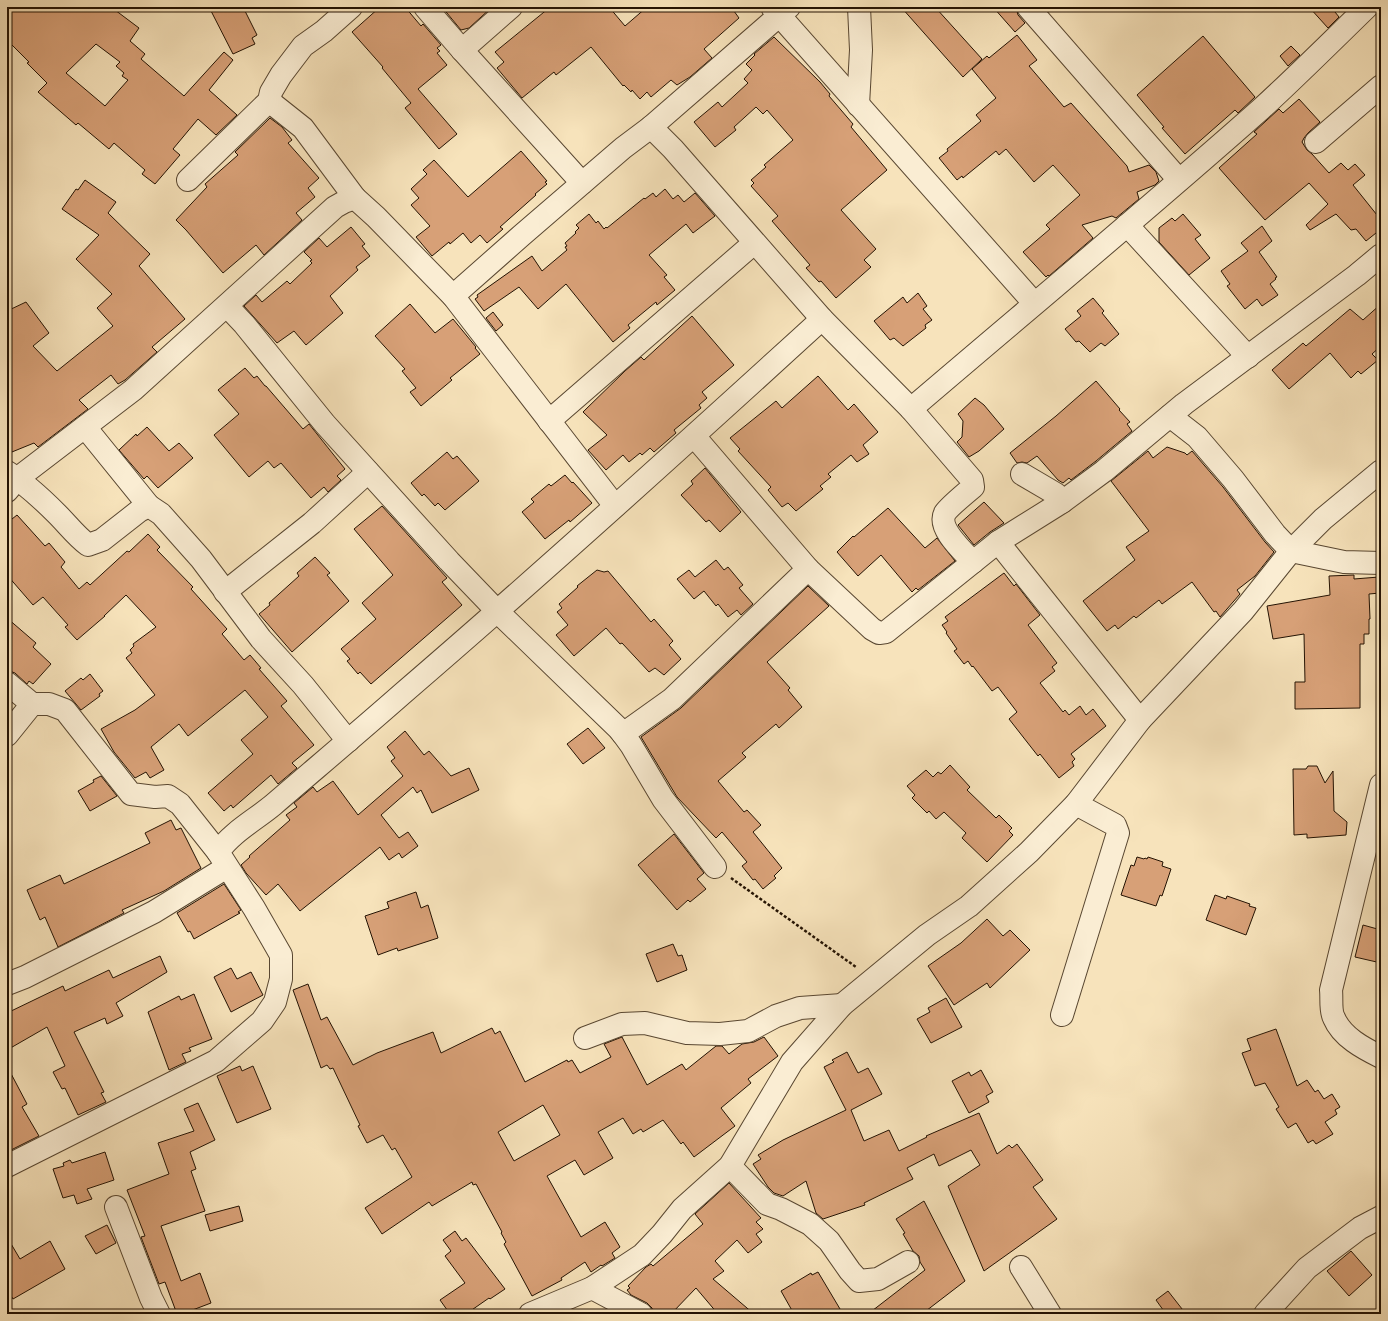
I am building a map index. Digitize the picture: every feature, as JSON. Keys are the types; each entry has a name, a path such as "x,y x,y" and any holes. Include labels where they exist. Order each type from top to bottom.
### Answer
{"street":[{"path":"188,180 269,101 270,92 281,74 303,46 324,31 351,7"},
{"path":"425,7 582,183"},
{"path":"462,50 511,7"},
{"path":"858,105 862,50 859,7"},
{"path":"1028,7 1179,180"},
{"path":"911,409 1034,303 1128,225 1262,108 1367,7"},
{"path":"453,296 623,148 651,127 780,10 858,105 1034,303"},
{"path":"1316,142 1381,86"},
{"path":"269,101 303,128 355,198 376,217 453,296 615,506"},
{"path":"651,127 673,149 822,319 911,409 972,480 973,487 945,512 943,523 946,532 973,562"},
{"path":"149,506 139,511 102,540 88,545 76,536 58,515 11,480 85,427 133,390 335,207 355,198"},
{"path":"1128,225 1248,357"},
{"path":"549,421 754,243"},
{"path":"694,436 808,569 872,630 879,633 886,632 998,542 1062,502 1104,471 1184,404 1357,275 1381,255"},
{"path":"227,306 244,324 325,424 449,561 498,612 623,734 663,799 715,867"},
{"path":"7,984 25,977 154,912 222,859 225,842 267,810 498,612 822,319"},
{"path":"1170,416 1197,436 1233,479 1275,534 1291,551 1344,562 1381,563"},
{"path":"85,427 149,506 161,514 200,559 261,639 304,684 348,741"},
{"path":"530,1314 592,1288 642,1255 662,1234 682,1209 730,1166 792,1062 842,1005 927,935 969,906 1029,852 1076,804 1140,720 1242,610 1291,551 1323,519 1381,471"},
{"path":"225,592 312,523 368,472"},
{"path":"1022,474 1056,494 1062,502"},
{"path":"998,542 1140,720"},
{"path":"623,734 672,698 808,569"},
{"path":"7,683 32,704 49,704 65,710 131,794 154,798 168,796 180,804 222,859 254,908 281,955 281,979 275,1002 262,1021 216,1061 7,1166"},
{"path":"7,736 32,704"},
{"path":"1381,785 1372,868 1332,990 1333,1017 1341,1031 1364,1048 1381,1056"},
{"path":"1062,1015 1118,833 1115,825 1076,804"},
{"path":"585,1038 622,1024 644,1023 687,1033 720,1034 748,1031 776,1016 800,1008 842,1005"},
{"path":"730,1166 767,1204 781,1209 810,1224 829,1241 859,1281 878,1279 908,1262"},
{"path":"116,1207 151,1298 159,1314"},
{"path":"1265,1314 1307,1268 1360,1228 1381,1217"},
{"path":"1021,1267 1050,1314"},
{"path":"592,1288 641,1314"}],"path":[{"path":"715,867 873,979"}],"building":[{"path":"7,7 111,7 139,28 130,41 145,54 141,59 184,96 224,52 233,60 209,90 237,115 216,135 198,119 173,149 180,155 155,184 142,174 145,170 114,143 109,149 78,123 76,125 38,92 47,83 7,40","holes":["96,44 120,62 116,66 124,73 122,76 128,80 105,106 66,73"]},
{"path":"209,7 243,7 257,35 252,38 255,44 233,54"},
{"path":"380,7 405,7 421,26 423,24 441,45 437,48 440,51 437,53 447,65 418,89 457,134 439,149 405,108 411,103 382,68 383,67 352,32"},
{"path":"442,7 492,7 469,28 461,30"},
{"path":"557,7 609,7 625,26 647,7 731,7 739,18 704,49 712,58 690,77 677,85 671,80 651,97 647,92 640,99 632,90 631,92 624,85 623,86 591,47 556,75 554,72 522,98 497,68 504,62 495,52 549,8 552,12"},
{"path":"901,7 935,7 982,59 963,77"},
{"path":"993,7 1016,7 1018,15 1025,23 1015,32"},
{"path":"1309,7 1331,7 1339,17 1328,28"},
{"path":"1017,35 1037,60 1029,66 1064,107 1071,103 1127,166 1129,172 1149,165 1156,172 1159,181 1155,185 1137,192 1139,199 1116,218 1112,216 1082,225 1093,238 1046,277 1023,252 1050,229 1046,225 1080,195 1053,165 1034,182 1006,149 999,155 996,151 963,178 962,176 957,180 939,158 948,151 947,149 981,121 976,115 996,98 972,69 987,56 989,58"},
{"path":"1203,36 1255,97 1238,113 1235,110 1185,154 1162,128 1164,127 1137,95"},
{"path":"774,37 820,82 830,94 829,96 853,124 851,127 887,170 841,210 876,249 864,260 871,267 836,298 821,281 819,282 806,268 810,265 772,221 778,216 751,186 754,183 751,180 766,167 764,165 793,140 767,110 763,114 756,107 734,127 736,130 715,147 694,122 718,102 722,107 748,83 744,79 752,70 746,64 755,55 754,54"},
{"path":"1291,46 1300,55 1288,66 1280,56"},
{"path":"1299,99 1320,122 1308,133 1302,142 1307,150 1329,173 1341,163 1348,170 1355,164 1365,175 1353,185 1381,220 1381,229 1366,241 1356,229 1351,230 1336,214 1310,230 1306,225 1328,204 1309,183 1265,220 1219,168 1257,134 1254,132 1279,109 1283,113"},
{"path":"270,118 282,127 292,140 288,143 319,178 308,188 315,197 296,213 302,220 264,255 256,245 223,273 176,220 207,187 205,184 238,155 235,152"},
{"path":"521,151 547,181 545,182 547,184 500,227 503,229 487,243 480,235 471,243 463,233 432,256 416,237 430,226 411,205 419,198 411,189 427,174 423,170 434,160 468,197"},
{"path":"85,180 116,202 108,213 150,254 139,266 185,319 152,347 157,352 125,380 118,384 111,375 79,400 88,409 38,447 34,443 7,454 7,311 26,302 49,333 33,346 57,371 113,326 97,308 112,294 76,259 99,235 62,209 76,189 78,190"},
{"path":"665,189 673,199 678,195 684,202 695,193 715,216 693,233 686,224 649,255 667,275 664,277 675,290 657,305 656,302 628,325 630,328 613,342 566,284 538,309 519,287 484,311 475,299 478,297 477,295 532,256 542,271 567,250 565,243 576,233 575,232 579,228 576,225 589,214 596,223 598,221 604,229 644,198 645,199 653,193 656,197"},
{"path":"1183,214 1201,235 1195,239 1210,258 1189,275 1159,242 1159,228 1172,218 1175,221"},
{"path":"1262,226 1272,241 1259,252 1277,277 1270,284 1278,295 1262,306 1257,299 1245,309 1227,286 1230,284 1221,271 1248,251 1241,243"},
{"path":"351,227 365,244 362,246 370,256 356,267 358,270 330,296 343,313 306,345 294,331 277,343 244,306 256,295 262,302 287,281 290,284 312,263 310,261 312,260 304,252 319,238 327,247"},
{"path":"918,293 927,306 923,309 932,320 925,325 926,328 903,346 894,338 890,340 874,321 903,297 907,303"},
{"path":"1093,298 1104,311 1102,313 1119,334 1105,346 1101,343 1090,352 1079,341 1076,342 1065,329 1081,316 1077,311"},
{"path":"410,304 435,333 453,319 480,354 450,378 452,380 421,406 410,392 416,388 402,371 405,369 375,336"},
{"path":"1381,304 1381,346 1372,354 1378,360 1361,374 1358,371 1351,378 1330,353 1289,389 1272,370 1303,343 1306,346 1350,309 1363,320"},
{"path":"493,312 503,325 496,331 486,318"},
{"path":"692,316 734,365 702,392 707,398 699,405 701,408 674,430 676,433 654,452 650,448 642,455 640,453 629,462 623,455 606,470 588,450 607,435 583,412 625,371 641,357 644,360"},
{"path":"245,368 254,378 257,376 303,429 309,424 345,469 337,476 341,480 328,492 324,487 311,498 281,463 274,468 268,461 249,477 214,435 239,414 218,390"},
{"path":"818,376 848,410 854,404 878,432 863,445 869,454 857,462 851,455 828,474 831,477 820,486 823,489 796,511 788,503 782,507 768,490 771,487 738,451 740,449 730,438 776,401 782,408"},
{"path":"1096,381 1130,422 1127,424 1132,431 1071,480 1069,478 1063,483 1058,480 1037,456 1027,463 1017,463 1010,453"},
{"path":"975,398 984,405 1004,429 979,451 969,457 957,442 962,437 963,421 958,414"},
{"path":"147,427 169,451 179,443 193,458 158,488 147,476 144,479 119,450 136,434 137,436"},
{"path":"1167,447 1187,455 1192,451 1223,487 1274,552 1255,576 1237,590 1240,594 1220,617 1216,611 1214,612 1192,582 1162,604 1159,600 1136,618 1134,616 1118,629 1115,625 1107,631 1083,601 1135,560 1126,547 1149,531 1111,481 1148,451 1153,458"},
{"path":"447,452 453,459 457,456 479,481 445,510 438,503 435,506 424,494 422,496 411,483"},
{"path":"705,468 741,512 720,532 709,520 706,522 681,495 693,484 691,481"},
{"path":"565,475 592,503 570,522 569,520 545,539 522,512 534,502 531,499 549,484 551,486"},
{"path":"984,502 1004,523 974,545 958,525"},
{"path":"382,506 447,578 442,582 462,605 371,684 360,672 358,674 347,661 350,659 341,649 376,619 362,603 393,575 354,529"},
{"path":"888,508 925,548 937,538 955,561 918,590 916,588 912,592 881,555 858,576 837,552 853,536 854,537"},
{"path":"17,515 45,546 49,543 65,562 61,567 79,589 87,582 90,585 148,534 160,547 157,550 193,587 191,589 227,629 222,634 244,660 250,655 261,668 259,669 287,701 281,706 314,745 292,763 297,768 278,784 271,775 233,808 231,805 224,811 208,793 253,754 241,740 268,717 245,690 188,736 179,724 151,747 164,770 150,778 146,772 135,778 114,752 101,729 135,710 155,695 126,658 132,653 130,650 134,646 133,644 156,627 126,595 105,616 77,640 65,627 68,625 43,597 33,605 7,575 7,523"},
{"path":"315,557 330,573 327,575 349,601 292,652 259,614 299,576 297,573"},
{"path":"716,560 724,570 728,567 743,585 739,588 753,604 741,615 737,610 728,617 718,604 716,606 704,591 694,599 677,579 689,570 695,577"},
{"path":"597,570 604,572 608,571 651,622 654,619 673,641 669,645 681,659 664,675 655,668 649,672 606,628 574,656 556,635 568,625 557,612 562,608 559,604 578,587 577,586"},
{"path":"1004,573 1014,586 1016,584 1040,615 1028,625 1057,663 1052,667 1055,671 1040,683 1063,712 1065,710 1069,715 1080,706 1086,715 1093,709 1106,726 1071,754 1075,759 1072,762 1074,766 1059,778 1040,754 1038,756 1009,719 1017,712 998,687 992,691 968,661 964,664 954,651 957,649 942,625 948,621 945,617"},
{"path":"1354,575 1354,579 1379,577 1380,593 1369,594 1369,634 1364,634 1364,644 1360,644 1360,708 1295,709 1295,682 1305,682 1304,634 1273,639 1267,606 1330,595 1329,576"},
{"path":"808,586 829,606 767,662 790,688 788,690 802,707 779,728 776,724 742,753 746,757 718,781 744,812 747,810 761,825 753,832 782,868 774,876 776,878 763,889 755,879 753,880 742,866 747,862 722,832 716,838 677,797 641,737 681,708"},
{"path":"7,618 36,643 33,647 51,664 33,684 29,681 27,684 15,673 7,670"},
{"path":"90,674 103,691 99,694 100,696 81,710 65,691 81,678 83,680"},
{"path":"588,728 605,748 583,764 567,744"},
{"path":"405,731 424,755 429,751 451,776 469,768 479,790 432,813 421,790 417,793 413,787 381,815 399,838 408,832 418,846 402,858 399,853 389,860 380,847 300,911 278,884 266,895 246,873 241,865 250,857 249,856 290,820 286,815 297,807 294,803 313,787 317,792 333,781 358,815 403,776 391,761 395,758 387,747"},
{"path":"950,765 970,787 967,790 996,818 999,815 1012,828 1009,831 1013,835 987,862 962,838 966,833 944,812 936,819 929,811 927,813 912,798 915,795 907,786 926,770 933,777 938,772 941,774"},
{"path":"1308,766 1317,766 1325,783 1333,771 1334,811 1347,822 1346,835 1307,838 1307,834 1294,835 1293,769 1306,769"},
{"path":"101,776 117,796 90,811 78,791 94,782 93,780"},
{"path":"171,820 176,830 181,828 201,868 164,891 122,910 124,913 58,947 45,917 40,920 27,890 60,875 64,884 150,843 145,833"},
{"path":"674,834 704,873 697,879 706,889 690,902 688,900 677,910 638,865"},
{"path":"1137,857 1147,859 1148,857 1163,862 1162,866 1171,869 1162,896 1160,895 1156,906 1121,895 1131,865 1134,866"},
{"path":"224,884 241,910 238,912 240,913 194,939 177,913"},
{"path":"416,892 421,908 428,905 438,938 398,951 397,948 378,955 365,916 389,908 387,902"},
{"path":"1215,895 1226,899 1227,896 1250,904 1249,906 1256,908 1246,935 1206,920"},
{"path":"987,919 1003,936 1010,930 1030,950 990,988 987,983 954,1005 928,966 961,943"},
{"path":"1363,925 1381,930 1381,963 1355,957"},
{"path":"673,944 678,956 682,955 687,970 657,982 646,954"},
{"path":"160,956 167,972 116,1003 123,1016 107,1024 105,1018 74,1032 104,1092 101,1093 106,1102 78,1115 65,1088 62,1089 53,1072 65,1066 47,1027 7,1050 7,1013 63,986 65,991 109,970 113,978"},
{"path":"231,968 237,979 251,972 263,995 231,1012 214,977"},
{"path":"308,984 321,1020 327,1017 353,1065 377,1053 433,1032 441,1053 492,1028 495,1034 500,1031 525,1082 567,1060 568,1062 572,1060 580,1073 611,1057 604,1044 622,1037 647,1085 682,1064 686,1070 716,1046 722,1046 729,1054 742,1044 754,1042 764,1037 778,1056 748,1079 751,1083 721,1108 735,1126 694,1157 683,1142 681,1144 663,1120 643,1132 641,1129 633,1134 623,1118 598,1132 613,1158 584,1175 575,1160 547,1176 581,1237 605,1222 620,1247 612,1253 615,1258 602,1266 601,1265 591,1272 585,1262 561,1278 562,1280 532,1296 504,1244 506,1242 501,1233 502,1232 476,1184 473,1185 472,1182 432,1206 429,1202 382,1234 365,1208 412,1177 395,1148 392,1150 383,1135 367,1143 333,1068 330,1069 327,1065 321,1068 293,990","holes":["543,1105 560,1135 514,1161 498,1132"]},
{"path":"194,994 212,1039 189,1048 191,1051 182,1054 186,1062 169,1070 148,1012 179,996 181,1000"},
{"path":"946,998 962,1027 931,1043 917,1019 930,1012 928,1008"},
{"path":"1276,1029 1297,1086 1307,1080 1315,1092 1318,1090 1324,1099 1332,1094 1340,1107 1335,1110 1337,1114 1325,1122 1333,1134 1316,1144 1313,1140 1308,1143 1296,1123 1288,1128 1276,1109 1279,1107 1265,1083 1255,1086 1242,1053 1251,1050 1247,1039"},
{"path":"847,1052 858,1073 868,1068 882,1094 851,1110 864,1141 889,1130 899,1151 927,1137 926,1136 979,1113 997,1154 1009,1145 1012,1148 1017,1144 1043,1180 1033,1187 1057,1219 984,1271 948,1186 980,1165 971,1150 939,1166 934,1154 907,1168 913,1179 864,1203 865,1205 823,1219 816,1213 806,1181 783,1196 774,1193 768,1187 753,1164 761,1159 758,1155 783,1140 846,1110 824,1067 834,1062 832,1060"},
{"path":"7,1066 27,1104 22,1107 39,1136 11,1150 7,1143"},
{"path":"240,1066 242,1071 253,1066 271,1109 237,1123 217,1076"},
{"path":"981,1070 993,1092 986,1096 989,1102 969,1113 952,1081 969,1072 971,1076"},
{"path":"198,1103 215,1140 190,1152 196,1169 191,1171 205,1211 161,1226 181,1281 200,1273 211,1303 182,1314 177,1314 165,1282 159,1284 141,1237 145,1236 127,1190 169,1174 158,1143 194,1131 184,1109"},
{"path":"105,1152 114,1180 87,1189 92,1199 77,1204 74,1195 63,1198 53,1169 64,1166 63,1163 70,1160 72,1163"},
{"path":"729,1183 761,1218 756,1222 763,1229 756,1234 762,1242 748,1253 737,1240 715,1261 724,1271 713,1279 754,1314 718,1314 696,1288 671,1314 653,1314 652,1308 647,1303 631,1295 627,1290 630,1288 628,1286 646,1267 651,1264 653,1266 703,1224 695,1214"},
{"path":"924,1201 965,1281 922,1314 868,1314 925,1270 920,1262 919,1256 913,1251 903,1234 905,1233 896,1219"},
{"path":"239,1206 243,1221 210,1231 205,1215"},
{"path":"107,1225 116,1243 96,1254 85,1236"},
{"path":"455,1231 462,1241 466,1238 505,1289 466,1314 450,1314 440,1300 465,1283 445,1256 451,1251 443,1240"},
{"path":"7,1237 20,1259 50,1241 65,1269 13,1299 7,1289"},
{"path":"1351,1251 1372,1275 1349,1296 1327,1271"},
{"path":"818,1272 843,1314 794,1314 781,1291 811,1273 812,1275"},
{"path":"1168,1291 1186,1314 1166,1314 1156,1300"}]}
